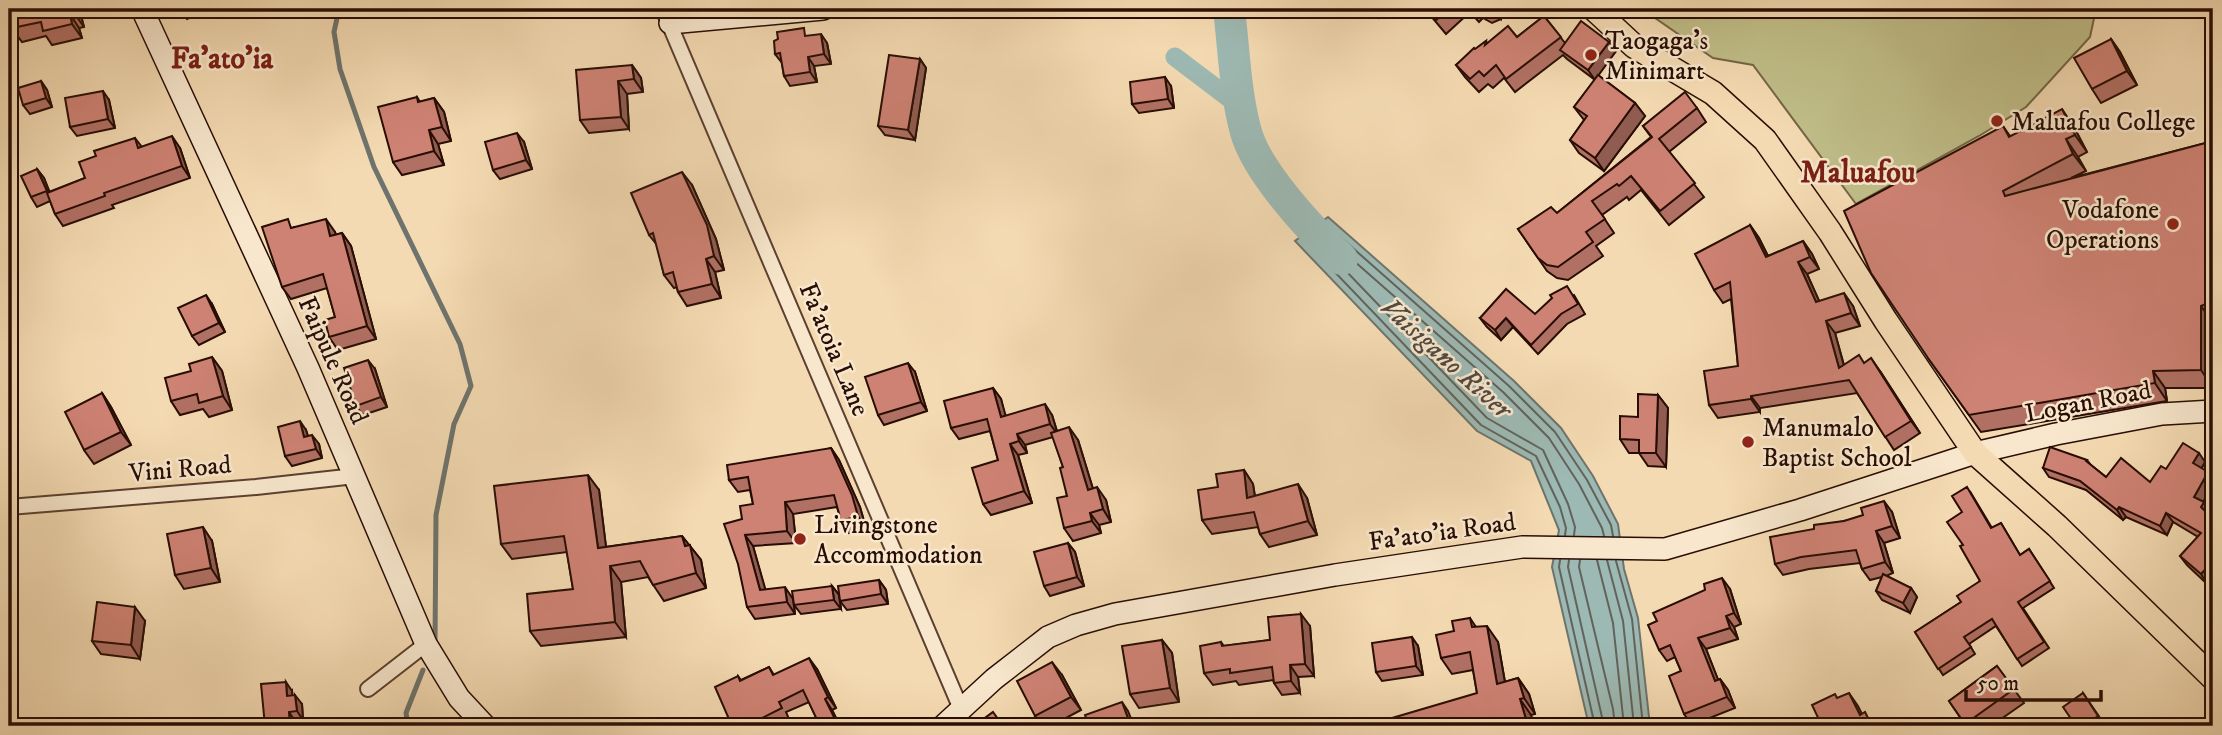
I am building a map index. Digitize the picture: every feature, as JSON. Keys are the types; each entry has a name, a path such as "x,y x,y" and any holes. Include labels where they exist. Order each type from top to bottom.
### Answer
{"main road":[{"name":"Faipule Road","path":"142,9 244,226 426,644 459,698 485,726"},
{"path":"667,16 823,9"},
{"path":"1594,9 1634,46 1713,93 1765,140 1830,232 1975,453 2057,526 2213,678"},
{"name":"Logan Road","path":"1975,453 2056,433 2162,414 2213,411"},
{"name":"Fa'ato'ia Road","path":"943,726 994,679 1048,637 1076,625 1115,614 1335,575 1534,547 1665,549 1800,510 1975,453"}],"street":[{"name":"Fa'atoia Lane","path":"667,16 961,709"},
{"name":"Vini Road","path":"9,507 256,487 355,476"},
{"path":"368,689 426,644"}],"shaded area":[{"path":"1642,9 2096,9 2090,37 2026,107 1856,204 1753,65 1713,58"}],"water":[{"path":"1328,217 1514,381 1561,428 1593,476 1618,524 1624,569 1638,618 1650,726 1589,726 1552,567 1559,530 1531,461 1477,431 1295,241"}],"building":[{"path":"9,9 73,9 74,13 70,14 72,24 43,31 41,22 12,28"},
{"path":"1426,9 1449,9 1436,20"},
{"path":"1544,16 1561,37 1506,79 1496,65 1484,76 1479,71 1470,79 1456,65 1474,48 1486,41 1485,45 1508,26 1517,37"},
{"name":"Taogaga's Minimart","path":"1581,21 1609,42 1588,70 1560,50"},
{"path":"804,28 805,36 821,34 824,54 808,57 810,72 784,76 780,53 775,54 774,41 778,39 777,32"},
{"path":"2111,39 2127,71 2092,89 2074,58"},
{"path":"889,55 920,59 908,130 878,126"},
{"path":"632,65 634,79 618,81 621,117 580,120 576,70"},
{"path":"1598,75 1635,103 1595,158 1570,140 1587,116 1574,107"},
{"path":"1165,77 1168,99 1132,104 1130,82"},
{"path":"41,81 46,98 23,105 18,88"},
{"path":"103,91 108,119 70,127 65,98"},
{"path":"1685,92 1697,108 1659,139 1695,183 1660,211 1631,176 1592,201 1605,219 1586,232 1593,242 1558,267 1547,265 1538,258 1518,229 1551,207 1557,213 1652,137 1643,126"},
{"path":"417,97 418,102 434,98 442,127 429,130 434,151 393,162 378,107"},
{"path":"2062,109 2075,135 2066,139 2073,154 2003,191 2005,196 2213,141 2213,301 2201,306 2201,370 2153,371 2155,383 1969,415 1871,273 1844,211 2003,126 2009,137"},
{"path":"517,133 526,160 493,170 485,142"},
{"path":"172,136 182,166 104,193 105,196 55,214 47,193 85,178 79,162 96,156 94,151 135,138 138,148"},
{"path":"37,169 47,191 31,197 21,176"},
{"path":"682,172 707,225 714,256 706,259 712,284 678,292 673,272 664,275 653,233 649,235 631,193"},
{"path":"288,219 291,228 326,219 330,236 342,233 367,326 329,337 325,320 335,317 323,274 282,287 262,227"},
{"path":"1750,225 1766,257 1803,241 1810,257 1798,262 1816,302 1844,293 1851,313 1826,321 1839,368 1859,355 1864,363 1871,358 1911,421 1885,437 1849,380 1709,405 1704,371 1738,366 1730,282 1714,290 1695,254"},
{"path":"1567,286 1578,304 1561,314 1531,345 1506,318 1495,330 1480,318 1506,289 1535,314 1552,298 1550,295"},
{"path":"206,295 219,323 192,336 178,308"},
{"path":"212,357 223,396 199,403 197,394 171,401 165,378 191,371 189,364"},
{"path":"368,360 381,397 356,406 344,368"},
{"path":"908,363 921,402 878,415 865,377"},
{"path":"993,388 1001,417 1045,404 1050,424 1017,434 1019,441 1010,444 1024,491 983,504 972,468 998,460 987,419 951,428 944,401"},
{"path":"102,393 121,432 84,450 65,412"},
{"path":"1638,394 1658,395 1656,453 1639,453 1639,440 1620,439 1620,416 1638,417"},
{"path":"300,421 304,437 312,435 316,449 285,456 278,427"},
{"path":"1069,427 1088,490 1097,487 1103,509 1090,513 1092,521 1064,528 1057,498 1067,496 1060,468 1063,467 1051,433"},
{"path":"2183,443 2199,453 2193,463 2208,472 2194,497 2204,502 2201,507 2213,519 2213,561 2201,574 2180,556 2201,533 2166,513 2160,526 2119,507 2117,510 2080,481 2043,468 2050,447 2087,460 2106,477 2121,458 2150,482 2161,466 2166,469"},
{"path":"831,448 852,495 858,516 841,521 834,495 785,502 787,531 745,535 760,590 785,587 787,602 747,607 738,564 724,524 742,519 740,506 753,504 748,477 729,480 727,465"},
{"path":"1244,470 1247,498 1298,484 1308,521 1260,534 1254,512 1202,520 1198,490 1218,487 1216,474"},
{"path":"588,475 598,548 682,536 685,546 690,545 696,573 653,585 640,561 610,566 615,622 530,631 527,594 573,589 564,536 501,544 494,486"},
{"path":"1967,487 1991,528 2001,523 2020,555 2029,549 2050,581 2018,602 2044,642 2017,659 1992,619 1964,637 1971,647 1938,669 1915,632 1961,602 1957,596 1980,581 1960,546 1963,545 1947,522 1962,512 1952,496"},
{"path":"1884,501 1892,526 1876,531 1885,562 1862,569 1856,550 1801,557 1775,564 1770,537 1814,529 1814,525 1863,515 1861,508"},
{"path":"203,527 211,568 175,575 167,534"},
{"path":"1068,543 1077,577 1044,586 1034,552"},
{"path":"1883,574 1911,588 1903,603 1876,591"},
{"path":"1722,578 1734,613 1726,616 1730,628 1698,638 1715,681 1720,679 1727,697 1684,714 1669,676 1681,671 1670,645 1659,650 1648,625 1657,621 1653,613 1705,590 1704,584"},
{"path":"879,580 881,594 840,601 838,586"},
{"path":"832,586 834,600 794,605 792,591"},
{"path":"97,602 135,607 131,645 92,641"},
{"path":"1301,614 1305,664 1290,665 1291,681 1274,683 1272,667 1230,673 1230,669 1204,673 1200,646 1221,642 1222,646 1270,640 1268,617"},
{"path":"1470,618 1472,627 1487,626 1497,684 1518,678 1524,698 1520,699 1528,726 1384,726 1382,721 1477,693 1470,652 1441,658 1436,635 1454,631 1452,621"},
{"path":"1412,637 1416,666 1376,672 1372,643"},
{"path":"1162,640 1170,688 1130,694 1122,646"},
{"path":"809,658 837,723 820,726 803,690 779,702 782,708 746,726 732,726 715,687 738,676 740,681 769,667 773,675"},
{"path":"1052,662 1071,697 1035,716 1017,681"},
{"path":"1997,666 2014,689 1965,724 1949,701"},
{"path":"286,682 287,696 295,695 297,711 289,712 290,726 265,726 261,684"},
{"path":"1849,693 1860,715 1865,712 1872,726 1822,726 1812,705 1835,694 1837,698"},
{"path":"2083,693 2098,716 2083,726 2076,726 2063,707"},
{"path":"1122,702 1130,724 1089,726 1085,715"},
{"path":"993,712 1003,726 980,726 978,723"},
{"path":"689,721 691,726 672,726"}],"waterway":[{"path":"339,9 334,32 340,69 374,167 460,344 471,386 454,424 436,515 435,644"},
{"name":"Vaisigano River","path":"1229,9 1239,102 1252,148 1287,200 1342,259"},
{"path":"1175,57 1241,107"},
{"path":"408,726 406,713 423,670"}],"place":[{"name":"Taogaga's Minimart","path":"1591,55"},
{"name":"Maluafou College","path":"1997,121"},
{"name":"Vodafone Operations","path":"2173,224"},
{"name":"Manumalo Baptist School","path":"1748,442"},
{"name":"Livingstone Accommodation","path":"800,539"}],"district":[{"name":"Fa'ato'ia","path":"222,58"},
{"name":"Maluafou","path":"1858,172"}]}
